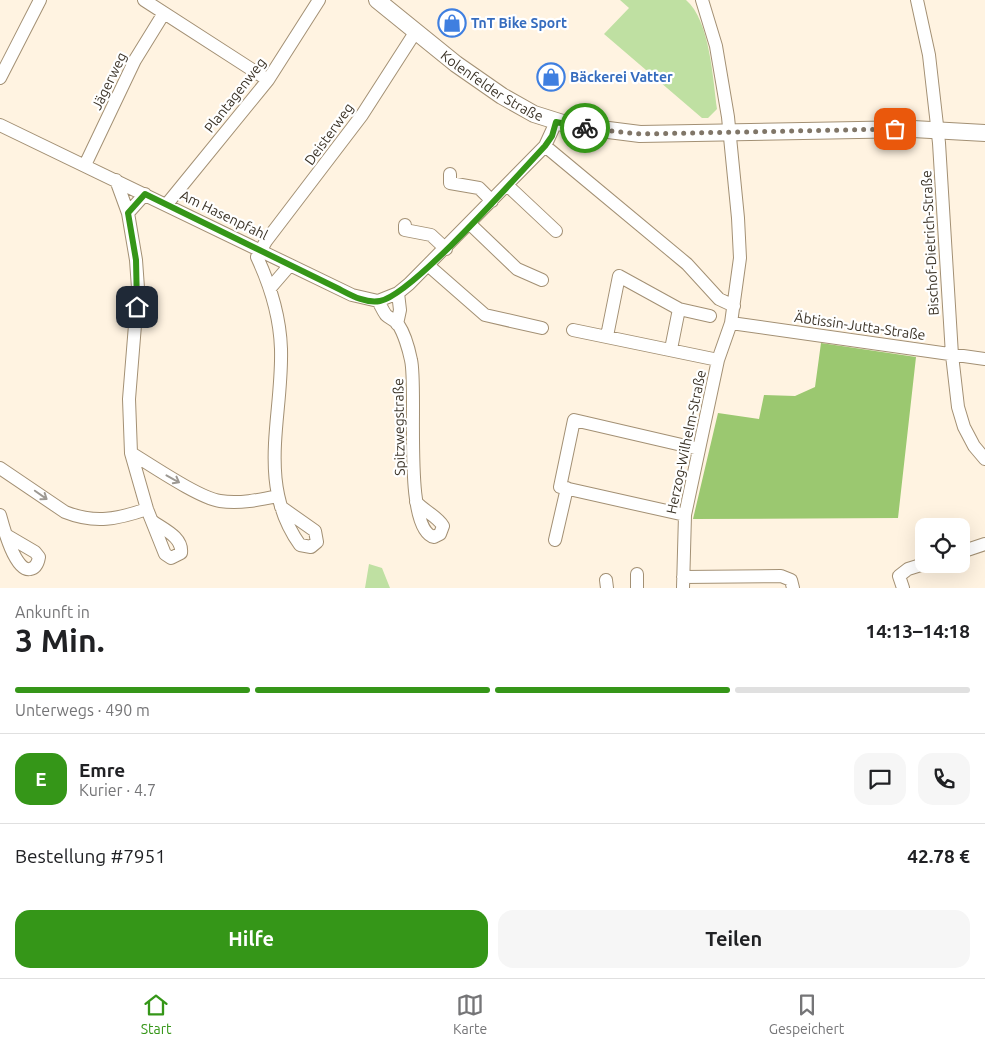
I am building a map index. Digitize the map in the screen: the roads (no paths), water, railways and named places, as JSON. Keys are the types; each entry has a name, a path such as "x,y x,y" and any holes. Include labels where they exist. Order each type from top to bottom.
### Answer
{"main road":[{"name":"Kolenfelder Straße","path":"377,0 456,64 502,96 534,114 556,122 595,130 640,134 937,129 985,133"}],"street":[{"path":"0,78 40,0"},
{"path":"144,0 268,80"},
{"name":"Plantagenweg","path":"167,204 268,80 319,0"},
{"name":"Herzog-Wilhelm-Straße","path":"683,583 685,514 718,360 731,323 740,258 729,132 716,46 702,0"},
{"name":"Bischof-Dietrich-Straße","path":"917,0 929,55 937,129 952,355 958,407 964,427 979,446 985,459"},
{"name":"Jägerweg","path":"85,165 135,60 164,13"},
{"name":"Deisterweg","path":"260,250 362,115 416,31"},
{"path":"378,302 398,294 446,250 545,146 552,136 556,122"},
{"name":"Am Hasenpfahl","path":"0,125 352,295 378,302"},
{"path":"545,146 687,264 719,299 734,306"},
{"path":"450,174 450,183 479,188 492,201"},
{"path":"116,180 128,213 136,260 138,288 129,396 131,453 152,522"},
{"path":"508,186 556,231"},
{"path":"128,213 145,194"},
{"path":"470,224 516,269 542,280"},
{"path":"405,225 405,230 431,235 446,250"},
{"path":"131,453 169,477 219,501 279,502 273,449 281,348 271,287 257,258 260,250"},
{"path":"271,287 290,264"},
{"path":"429,266 486,315 542,328"},
{"path":"607,336 618,276 679,309 710,316"},
{"name":"Spitzwegstraße","path":"397,324 400,310 398,294"},
{"name":"Spitzwegstraße","path":"378,302 385,314 397,324 411,359 414,372 413,463 416,502"},
{"path":"672,349 679,309"},
{"name":"Äbtissin-Jutta-Straße","path":"731,323 985,359"},
{"path":"573,330 718,360"},
{"path":"685,514 560,487 574,420 699,449"},
{"path":"0,468 66,512 77,517 90,520 109,520 147,509"},
{"path":"555,540 567,488"},
{"path":"0,515 6,535"},
{"path":"970,549 985,544"},
{"path":"903,588 899,576 908,569 915,567"},
{"path":"637,574 637,588"},
{"path":"683,583 781,576 791,580 793,588"}],"place":[{"name":"TnT Bike Sport","path":"452,23"},
{"name":"Bäckerei Vatter","path":"551,77"}]}
